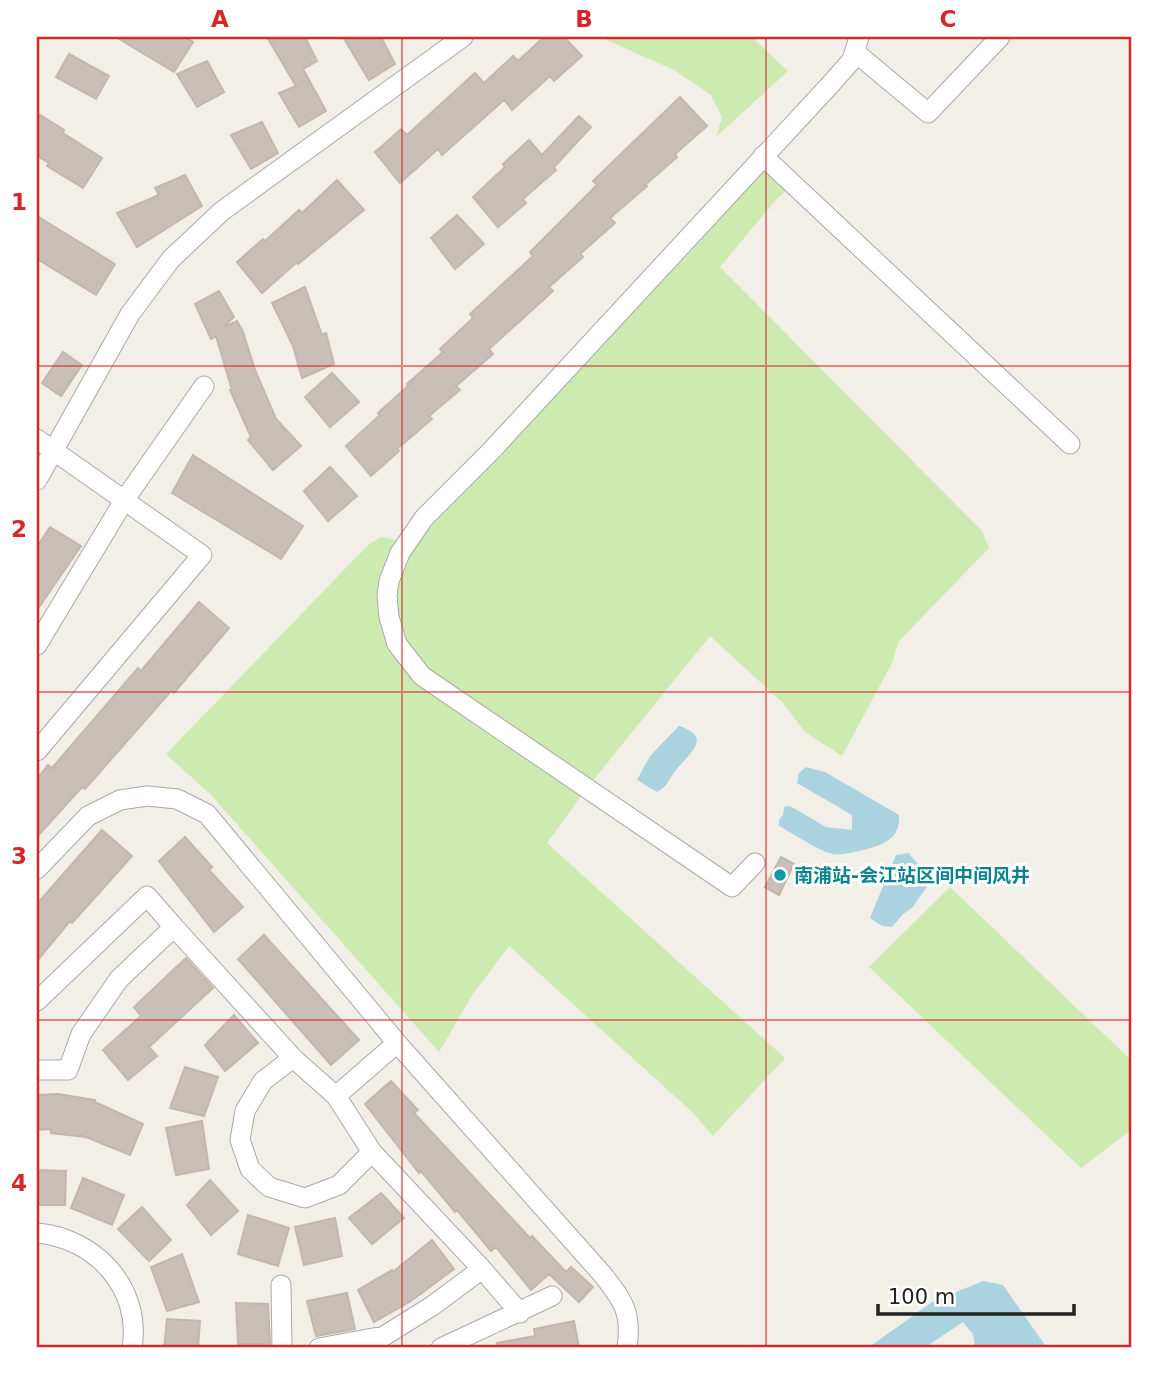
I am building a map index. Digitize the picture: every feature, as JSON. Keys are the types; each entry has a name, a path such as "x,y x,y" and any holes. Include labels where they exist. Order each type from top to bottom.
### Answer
{"street":[{"path":"37,480 130,314 171,259 222,211 463,37"},
{"path":"755,863 732,887 422,676 397,645 389,617 388,581 400,553 424,517 491,451 852,61 857,44 928,113 1000,37"},
{"path":"763,156 1070,444"},
{"path":"37,645 125,499 204,386"},
{"path":"37,439 202,555 37,751"},
{"path":"37,869 88,816 120,800 147,796 177,799 207,814 397,1043 603,1275 623,1301 630,1330 627,1348"},
{"path":"37,1001 147,896 293,1058 336,1097 372,1152 520,1313"},
{"path":"37,1070 68,1070 81,1034 119,979 174,927"},
{"path":"336,1097 397,1043"},
{"path":"293,1058 263,1081 245,1111 240,1140 250,1169 269,1187 305,1198 339,1185 372,1152"},
{"path":"37,1233 91,1250 112,1270 128,1301 134,1337 132,1348"},
{"path":"319,1348 384,1336 432,1306 482,1269"},
{"path":"281,1285 282,1348"},
{"path":"441,1348 552,1296"}],"green space":[{"path":"600,37 752,37 788,71 716,137 722,117 711,95 674,70"},
{"path":"763,156 793,184 775,201 720,267 982,531 989,548 899,641 892,663 842,756 805,732 783,703 710,636 587,788 547,843 785,1058 713,1136 691,1111 509,946 473,994 439,1052 211,795 166,754 368,545 381,537 407,542"},
{"path":"950,887 1131,1060 1131,1130 1081,1168 869,967"}],"water":[{"path":"679,726 695,735 697,741 692,752 657,792 637,780 650,756"},
{"path":"806,767 825,772 899,815 896,831 887,841 874,847 835,854 820,849 779,826 784,807 790,806 826,827 852,830 852,815 797,783 799,773"},
{"path":"909,853 931,877 931,881 912,908 892,927 882,926 870,918 896,855"},
{"path":"983,1281 1003,1285 1047,1348 975,1348 973,1334 963,1322 924,1348 868,1348 932,1302"}],"building":[{"path":"116,37 185,37 193,42 174,72"},
{"path":"267,37 305,37 317,61 303,69 326,111 299,127 279,93 296,86"},
{"path":"343,37 381,37 395,64 369,80"},
{"path":"544,37 564,37 582,56 554,81 550,76 512,110 504,100 442,155 438,149 400,183 375,152 401,129 407,135 475,73 484,83 513,56 518,61"},
{"path":"69,54 109,76 96,99 56,77"},
{"path":"207,61 224,92 197,107 177,74"},
{"path":"680,97 707,126 675,154 677,157 645,185 647,186 610,218 615,223 580,254 583,257 549,287 553,291 489,349 493,354 456,386 460,390 429,416 432,419 371,476 346,446 443,352 440,349 473,318 470,314 533,256 530,252 597,185 593,181"},
{"path":"37,113 102,158 83,188 47,166 49,163 37,156"},
{"path":"579,116 591,127 554,167 556,170 523,199 526,203 498,227 473,197 529,140 542,155"},
{"path":"262,122 278,153 251,169 231,135"},
{"path":"185,175 202,206 137,247 117,213 159,195 155,188"},
{"path":"337,180 364,210 262,293 237,262 299,210 302,213"},
{"path":"457,215 484,244 455,269 431,238"},
{"path":"37,216 115,264 96,295 37,259"},
{"path":"305,287 322,335 326,333 334,364 302,378 293,346 272,303"},
{"path":"219,291 234,317 225,325 237,321 276,419 301,446 273,470 248,440 251,437 230,390 216,336 211,339 195,304"},
{"path":"63,352 82,365 61,396 42,383"},
{"path":"332,373 359,402 330,427 305,397"},
{"path":"193,455 303,526 281,559 172,493"},
{"path":"330,467 357,496 328,521 304,491"},
{"path":"50,527 81,546 37,610 37,547"},
{"path":"199,602 229,628 174,693 171,691 85,789 82,787 37,837 37,779 48,765 52,768 138,668 141,671"},
{"path":"102,830 132,856 72,923 70,921 37,961 37,904"},
{"path":"185,837 212,867 209,870 243,907 214,932 159,861"},
{"name":"南浦站-会江站区间中间风井","path":"781,857 794,864 779,895 765,887"},
{"path":"264,935 359,1040 331,1065 238,959"},
{"path":"186,958 213,988 149,1047 157,1056 128,1080 103,1050 141,1016 134,1007"},
{"path":"234,1015 258,1043 225,1071 205,1045"},
{"path":"185,1067 218,1077 204,1116 170,1108"},
{"path":"391,1081 418,1110 414,1113 530,1238 532,1236 566,1272 571,1267 593,1287 579,1302 549,1274 531,1290 496,1247 491,1251 421,1171 419,1173 365,1104"},
{"path":"58,1094 95,1100 143,1124 130,1155 86,1137 51,1133 51,1129 37,1130 37,1095"},
{"path":"202,1121 209,1169 176,1175 166,1128"},
{"path":"37,1170 66,1171 65,1205 37,1205"},
{"path":"83,1178 124,1195 112,1225 71,1208"},
{"path":"210,1180 238,1211 211,1235 187,1205"},
{"path":"381,1193 404,1218 372,1244 349,1218"},
{"path":"142,1207 171,1240 149,1261 118,1229"},
{"path":"248,1215 289,1228 278,1266 238,1254"},
{"path":"335,1218 342,1256 304,1265 295,1227"},
{"path":"432,1240 454,1269 411,1301 374,1322 358,1290 392,1270 393,1272"},
{"path":"182,1254 199,1302 167,1311 151,1267"},
{"path":"347,1293 355,1329 316,1336 307,1301"},
{"path":"236,1303 268,1304 270,1344 238,1344"},
{"path":"167,1319 200,1321 198,1348 164,1348"},
{"path":"574,1321 579,1348 498,1348 497,1343 535,1336 534,1329"}],"place":[{"name":"南浦站-会江站区间中间风井","path":"780,875"}]}
